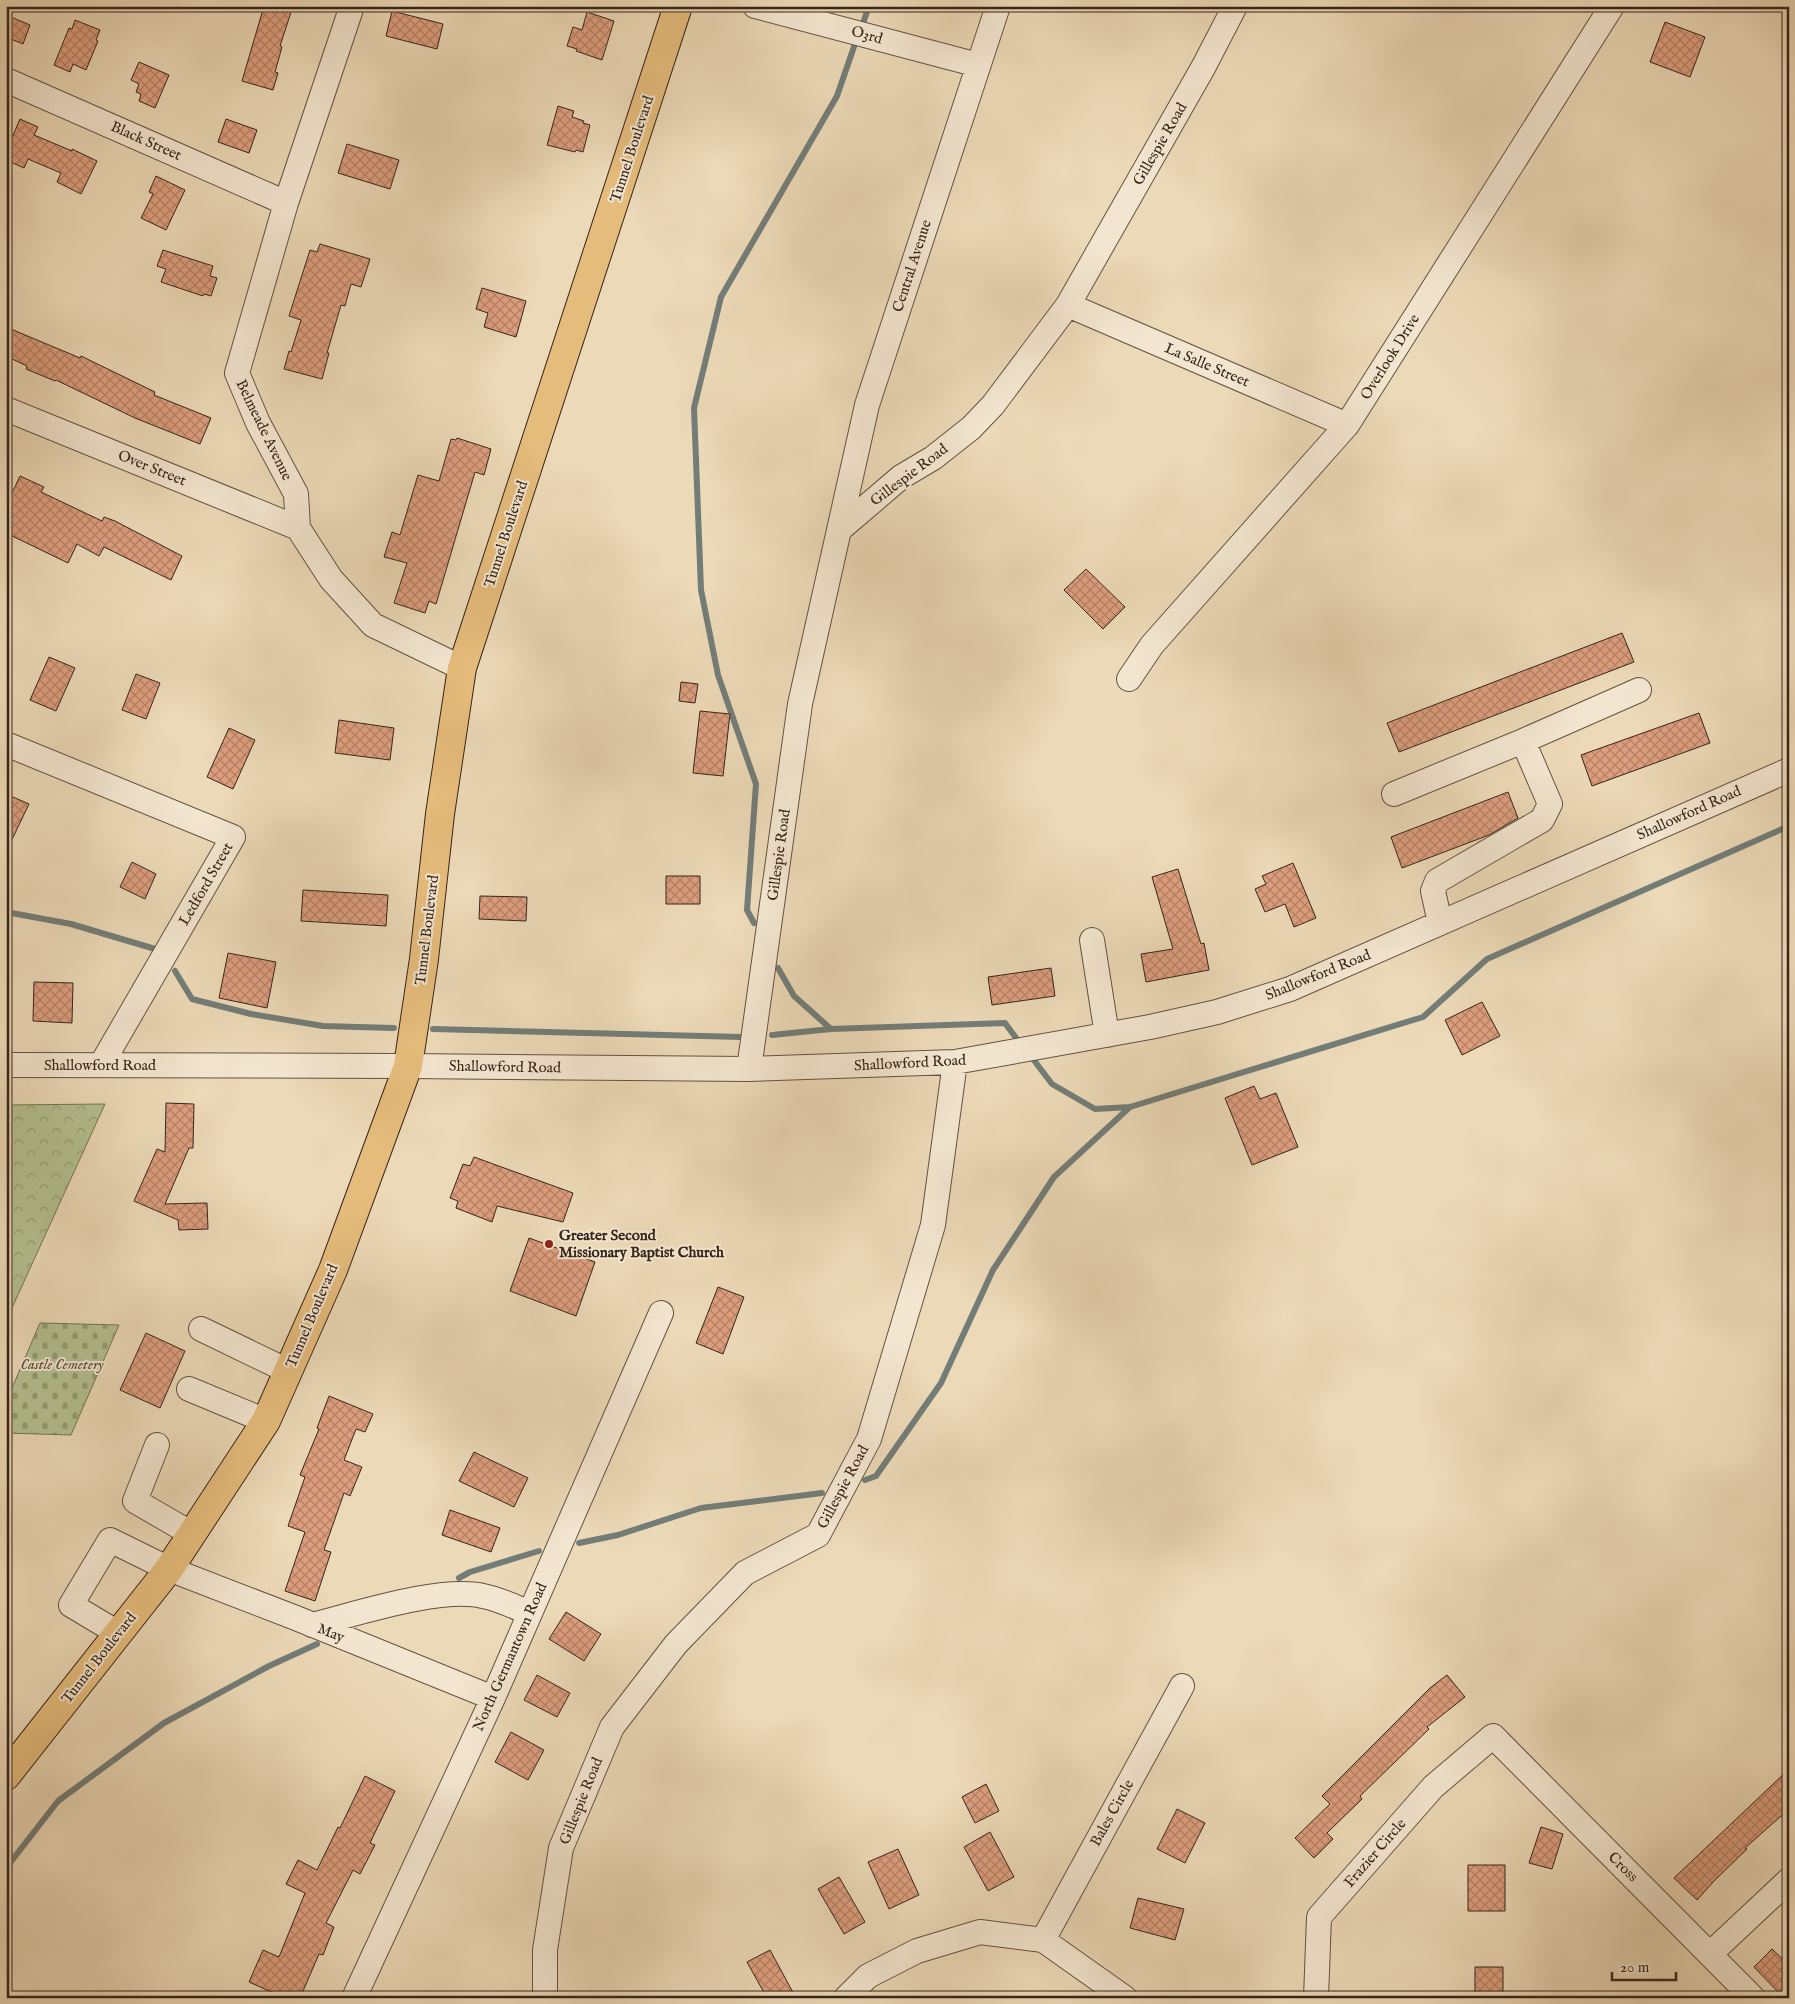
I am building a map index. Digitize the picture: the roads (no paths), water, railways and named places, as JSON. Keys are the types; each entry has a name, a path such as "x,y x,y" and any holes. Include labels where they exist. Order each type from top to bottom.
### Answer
{"main road":[{"name":"Tunnel Boulevard","path":"6,1776 169,1569 266,1421 333,1270 408,1066 424,959 440,814 462,668 678,6"}],"street":[{"name":"Belmeade Avenue","path":"298,528 296,494 258,423 237,373 286,203 352,6"},
{"name":"O3rd","path":"755,6 978,65"},
{"name":"Central Avenue","path":"839,530 867,405 998,6"},
{"name":"Gillespie Road","path":"749,1070 800,704 839,530 901,477 933,458 994,405 1068,305 1204,66 1235,6"},
{"name":"Overlook Drive","path":"1129,679 1152,645 1347,425 1612,6"},
{"name":"Black Street","path":"6,80 286,203"},
{"name":"La Salle Street","path":"1068,305 1347,425"},
{"name":"Over Street","path":"6,409 298,528"},
{"path":"298,528 332,579 373,625 462,668"},
{"path":"1394,794 1523,742 1639,690"},
{"path":"1440,923 1433,891 1437,882 1542,820 1550,804 1523,742"},
{"name":"Ledford Street","path":"6,744 233,837 101,1065"},
{"name":"Shallowford Road","path":"6,1065 408,1066 749,1070 955,1062 1108,1035 1217,1012 1290,990 1789,770"},
{"path":"1092,940 1108,1035"},
{"name":"Gillespie Road","path":"545,1998 545,1950 562,1848 612,1726 676,1644 745,1573 818,1535 869,1439 933,1226 955,1062"},
{"name":"North Germantown Road","path":"354,1998 493,1698 661,1313"},
{"path":"201,1329 288,1371"},
{"path":"188,1389 266,1421"},
{"path":"157,1445 135,1501 192,1534"},
{"name":"May","path":"118,1633 71,1605 110,1540 169,1569 493,1698"},
{"path":"312,1625 426,1598 457,1594 482,1595 530,1613"},
{"name":"Bales Circle","path":"1043,1940 1182,1686"},
{"name":"Cross","path":"1493,1736 1753,1998"},
{"name":"Frazier Circle","path":"1316,1998 1319,1917 1433,1787 1493,1736"},
{"path":"1710,1954 1789,1880"},
{"path":"846,1998 868,1976 917,1951 980,1932 1043,1940 1125,1998"}],"waterway":[{"path":"861,29 869,6"},
{"path":"754,923 747,910 756,784 718,675 701,590 694,408 721,297 837,96 857,38"},
{"path":"1033,1059 1052,1084 1095,1109 1130,1107 1423,1017 1487,959 1789,826"},
{"path":"6,912 71,924 162,951"},
{"path":"778,968 794,996 831,1029"},
{"path":"175,971 192,999 251,1014 323,1026 394,1028"},
{"path":"772,1035 831,1029 1005,1023 1019,1042"},
{"path":"433,1029 741,1037"},
{"path":"865,1480 876,1476 941,1383 993,1270 1054,1177 1130,1107"},
{"path":"579,1543 618,1535 701,1508 822,1493"},
{"path":"459,1578 470,1572 539,1551"},
{"path":"6,1868 58,1801 164,1723 269,1666 317,1644"}],"place":[{"name":"Greater Second Missionary Baptist Church","path":"549,1244"}],"park label":[{"name":"Castle Cemetery","path":"62,1364"}]}
